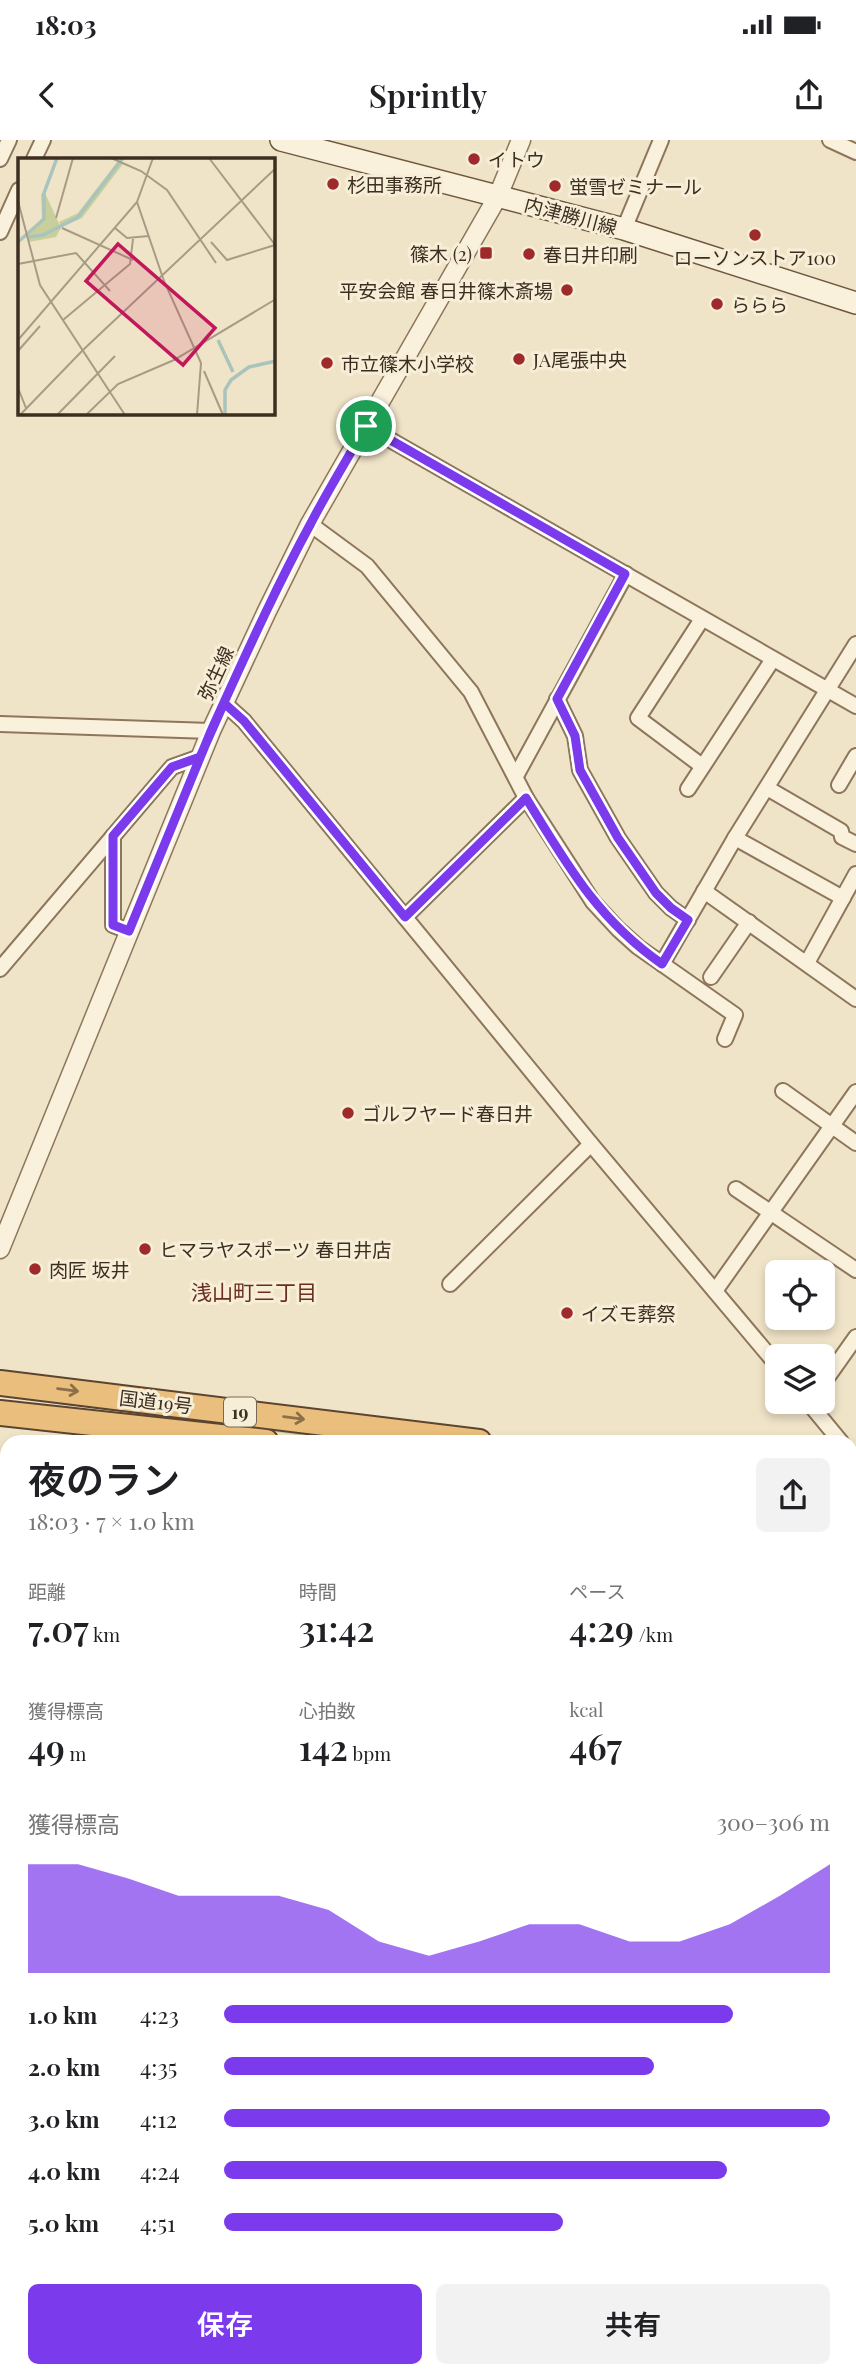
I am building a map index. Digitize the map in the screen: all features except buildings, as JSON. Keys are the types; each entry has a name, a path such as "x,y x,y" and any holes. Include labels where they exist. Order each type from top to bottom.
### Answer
{"highway":[{"name":"国道19号","path":"0,1383 422,1435"},
{"name":"国道19号","path":"0,1413 168,1435"}],"main road":[{"name":"内津勝川線","path":"281,140 345,148 498,195 624,229 856,303"}],"street":[{"path":"0,159 9,140"},
{"path":"34,158 43,140"},
{"name":"弥生線","path":"0,1249 224,703 310,524 498,195 521,140"},
{"path":"624,229 662,140"},
{"path":"830,140 856,152"},
{"path":"0,232 4,215 18,192"},
{"path":"366,426 856,706"},
{"path":"310,524 367,566 471,692 526,798 593,902 638,947 734,1015 725,1039"},
{"path":"516,776 625,574"},
{"path":"702,619 638,718 702,766"},
{"path":"662,964 735,838 856,643"},
{"path":"688,789 773,659"},
{"path":"557,699 575,736 580,770 618,838 656,893 688,920"},
{"path":"224,703 244,721 591,1144 765,1351"},
{"path":"0,724 211,731"},
{"path":"0,969 172,767 200,757"},
{"path":"839,785 856,757"},
{"path":"767,788 841,831 842,837 856,844"},
{"path":"405,917 526,798"},
{"path":"113,836 113,925 129,931"},
{"path":"735,838 843,898"},
{"path":"807,964 856,874"},
{"path":"704,891 856,999"},
{"path":"711,977 749,922"},
{"path":"783,1091 856,1143"},
{"path":"715,1291 856,1092"},
{"path":"450,1284 591,1144"},
{"path":"736,1189 856,1270"},
{"path":"835,1367 856,1337"},
{"path":"819,1414 835,1435"}],"green space":[{"path":"0,1396 320,1435 298,1435"}],"place":[{"name":"イトウ","path":"474,159"},
{"name":"杉田事務所","path":"333,184"},
{"name":"蛍雪ゼミナール","path":"555,186"},
{"name":"ローソンストア100","path":"755,235"},
{"name":"篠木 (2)","path":"486,253"},
{"name":"春日井印刷","path":"529,254"},
{"name":"平安会館 春日井篠木斎場","path":"567,290"},
{"name":"ららら","path":"717,304"},
{"name":"JA尾張中央","path":"519,359"},
{"name":"市立篠木小学校","path":"327,363"},
{"name":"ゴルフヤード春日井","path":"348,1113"},
{"name":"ヒマラヤスポーツ 春日井店","path":"145,1249"},
{"name":"肉匠 坂井","path":"35,1269"},
{"name":"イズモ葬祭","path":"567,1313"}],"district":[{"name":"浅山町三丁目","path":"254,1291"}],"route":[{"path":"366,426 310,524 267,611 224,703 211,731 129,931 113,925 113,836 172,767 200,757 211,731 224,703 244,721 405,917 526,798 593,902 638,947 662,964 688,920 656,893 618,838 580,770 575,736 557,699 625,574 366,426"}]}
